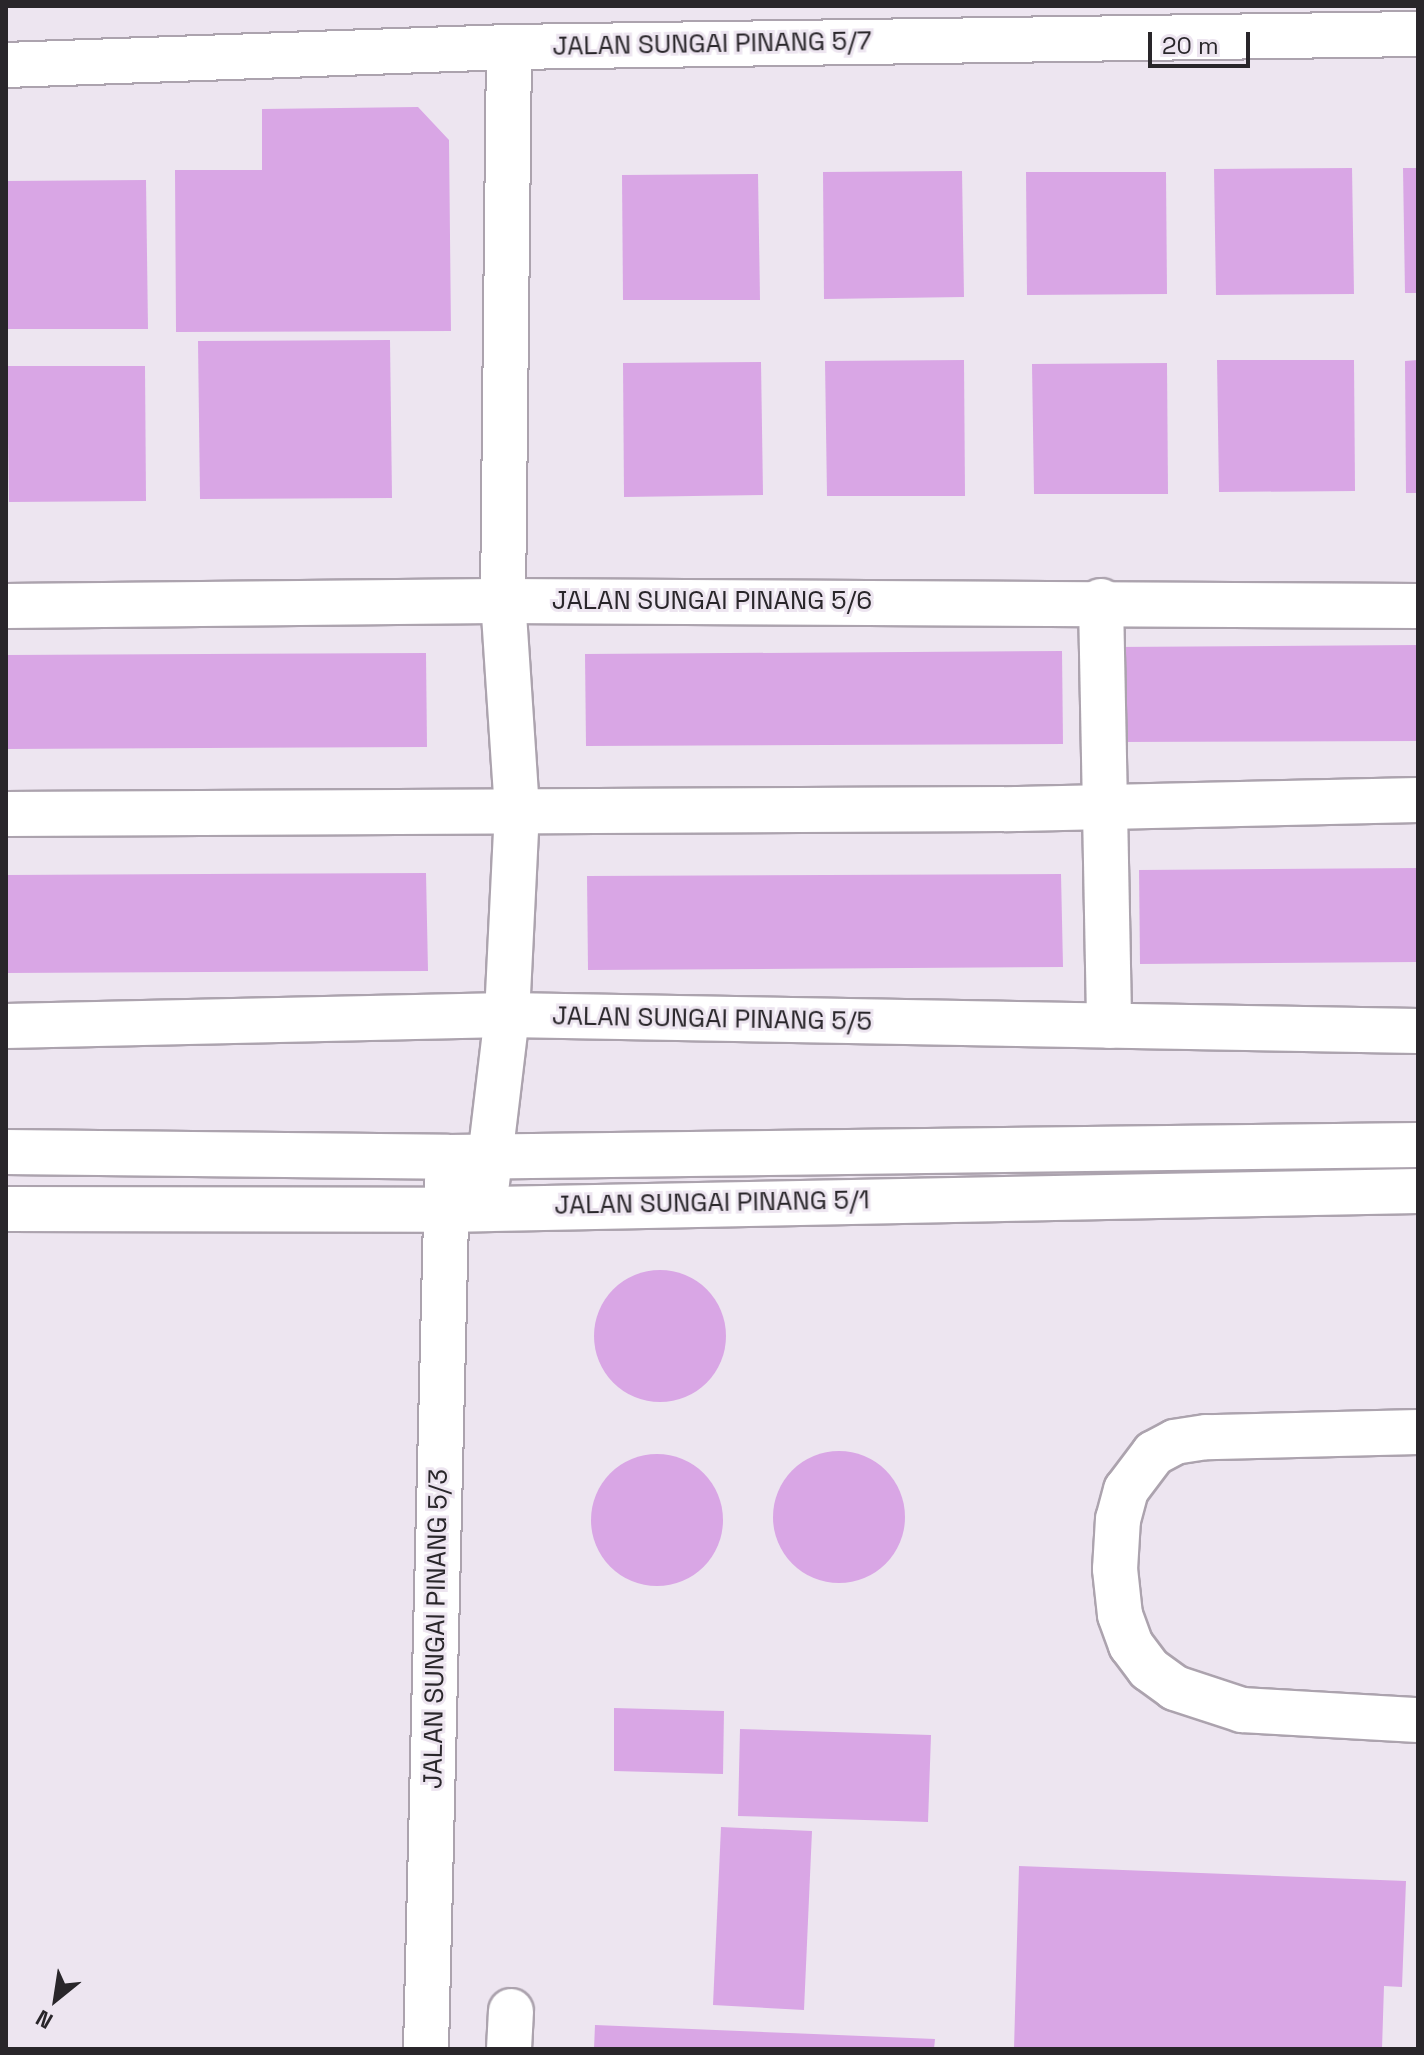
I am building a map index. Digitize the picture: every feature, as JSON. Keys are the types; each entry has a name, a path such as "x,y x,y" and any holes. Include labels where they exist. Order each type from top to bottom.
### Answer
{"street":[{"name":"JALAN SUNGAI PINANG 5/7","path":"6,65 509,47 1418,34"},
{"name":"JALAN SUNGAI PINANG 5/3","path":"426,2049 468,1156 507,1015 517,810 503,601 509,47"},
{"name":"JALAN SUNGAI PINANG 5/6","path":"6,606 503,601 1101,601 1418,606"},
{"path":"1101,601 1109,1026"},
{"path":"6,814 1106,807 1418,800"},
{"name":"JALAN SUNGAI PINANG 5/5","path":"6,1026 507,1015 1418,1031"},
{"name":"JALAN SUNGAI PINANG 5/1","path":"6,1152 468,1156 1418,1145"},
{"name":"JALAN SUNGAI PINANG 5/1","path":"6,1209 466,1208 1418,1191"},
{"path":"1418,1432 1206,1437 1175,1442 1154,1453 1126,1490 1118,1519 1115,1569 1120,1615 1131,1645 1149,1669 1175,1688 1242,1710 1418,1720"}],"building":[{"path":"418,107 449,140 451,331 176,332 175,170 262,170 262,109"},
{"path":"1352,168 1354,294 1216,295 1214,169"},
{"path":"1403,168 1418,168 1418,293 1405,293"},
{"path":"962,171 964,297 824,299 823,172"},
{"path":"1026,172 1166,172 1167,294 1027,295"},
{"path":"758,174 760,300 623,300 622,175"},
{"path":"146,180 148,329 8,329 6,181"},
{"path":"390,340 392,498 200,499 198,341"},
{"path":"964,360 965,496 827,496 825,361"},
{"path":"1217,360 1354,360 1355,491 1219,492"},
{"path":"1418,360 1418,493 1406,493 1405,361"},
{"path":"761,362 763,495 624,497 623,363"},
{"path":"1167,363 1168,494 1034,494 1032,364"},
{"path":"7,366 145,366 146,501 9,502"},
{"path":"1418,645 1418,741 1115,742 1114,647"},
{"path":"1062,651 1063,744 586,746 585,654"},
{"path":"426,653 427,747 6,749 6,655"},
{"path":"1418,868 1418,962 1140,964 1139,870"},
{"path":"426,873 428,971 6,973 6,875"},
{"path":"1061,874 1063,967 588,970 587,876"},
{"path":"660,1270 685,1275 707,1289 721,1311 726,1336 721,1361 707,1383 685,1397 660,1402 635,1397 613,1383 599,1361 594,1336 599,1311 613,1289 635,1275"},
{"path":"839,1451 864,1456 886,1470 900,1492 905,1517 900,1542 886,1564 864,1578 839,1583 814,1578 792,1564 778,1542 773,1517 778,1492 792,1470 814,1456"},
{"path":"657,1454 682,1459 704,1473 718,1495 723,1520 718,1545 704,1567 682,1581 657,1586 632,1581 610,1567 596,1545 591,1520 596,1495 610,1473 632,1459"},
{"path":"614,1708 724,1711 723,1774 614,1771"},
{"path":"740,1729 931,1735 928,1822 738,1816"},
{"path":"721,1827 812,1831 804,2010 713,2005"},
{"path":"1019,1866 1406,1881 1402,1987 1384,1986 1382,2049 1014,2049"},
{"path":"595,2025 935,2039 934,2049 594,2049"}]}
